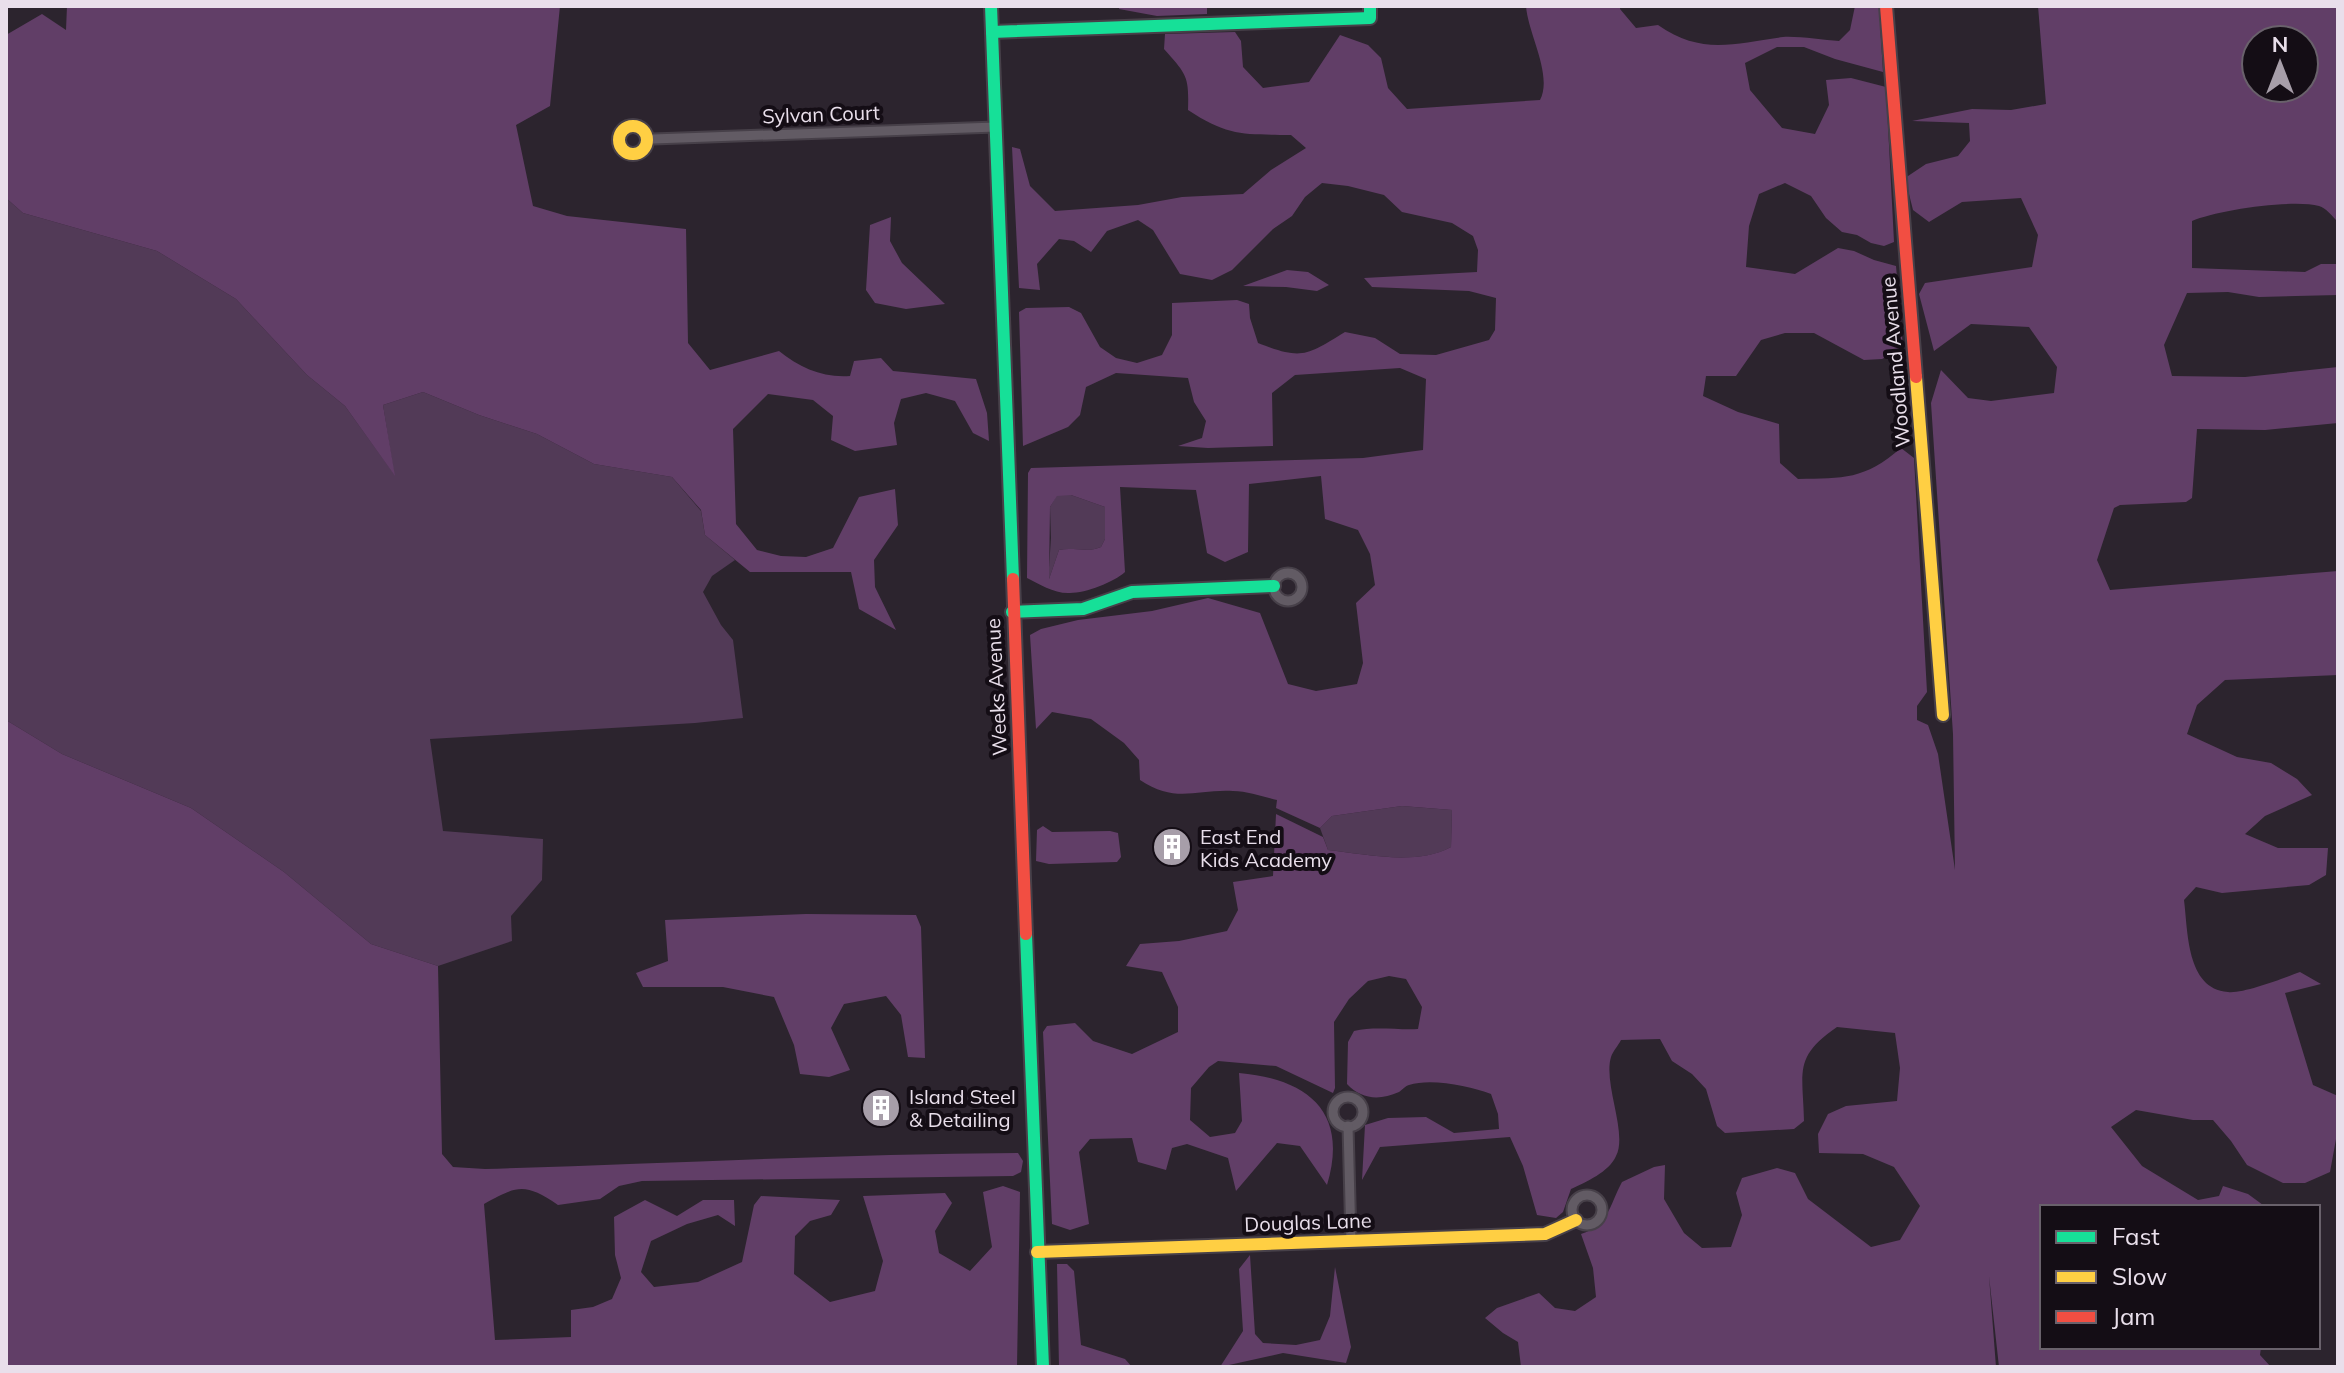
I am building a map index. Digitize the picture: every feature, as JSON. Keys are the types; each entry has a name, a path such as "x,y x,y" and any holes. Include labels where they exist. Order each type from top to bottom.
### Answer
{"street":[{"name":"Weeks Avenue","path":"991,6 1043,1367"},
{"name":"Woodland Avenue","path":"1886,6 1943,715"},
{"path":"992,32 1370,12"},
{"name":"Sylvan Court","path":"650,138 996,127"},
{"path":"1012,612 1083,609 1132,592 1274,586"},
{"path":"1348,1126 1351,1241"},
{"name":"Douglas Lane","path":"1037,1252 1545,1234 1576,1220"}],"shaded area":[{"path":"67,6 560,6 550,106 516,125 533,206 567,216 686,229 688,343 710,370 779,351 804,367 830,375 850,376 854,361 881,358 893,371 976,379 987,413 989,441 973,433 955,401 926,393 901,399 894,423 897,445 855,451 831,440 833,416 813,400 768,394 733,429 736,524 757,550 781,556 806,557 833,548 859,497 895,489 898,525 874,560 875,587 896,630 859,609 851,572 750,572 705,535 701,510 672,477 594,464 537,434 423,392 383,405 395,476 345,406 307,375 236,299 157,251 23,213 6,198 6,35 42,14 66,30"},
{"path":"1120,6 1207,6 1207,14 1157,16 1119,9"},
{"path":"1526,6 1620,6 1636,28 1658,25 1689,41 1719,45 1783,37 1839,41 1850,30 1855,6 1879,6 1883,72 1804,47 1777,47 1745,63 1750,90 1782,128 1815,134 1829,105 1826,80 1851,78 1886,87 1894,242 1884,246 1842,232 1826,218 1811,196 1785,183 1759,194 1749,226 1746,267 1795,274 1838,248 1896,266 1903,348 1882,359 1864,360 1814,333 1785,333 1761,340 1736,376 1706,376 1703,396 1738,412 1779,424 1780,463 1798,479 1864,472 1901,448 1914,458 1927,692 1917,706 1917,720 1928,725 1938,754 1955,870 1953,734 1931,403 1941,370 1968,398 1991,401 2054,393 2057,367 2029,327 1971,324 1934,351 1919,294 1925,283 2032,267 2038,235 2021,198 1962,202 1929,222 1913,210 1905,178 1926,164 1958,156 1970,141 1969,123 1912,121 1972,109 2011,110 2046,104 2038,6 2338,6 2338,222 2322,207 2307,204 2255,207 2204,217 2192,221 2192,268 2305,272 2321,264 2338,264 2338,295 2259,297 2228,292 2187,293 2164,345 2172,376 2245,377 2338,367 2338,423 2265,430 2197,429 2192,498 2186,502 2120,505 2114,508 2097,560 2110,590 2338,571 2338,675 2225,680 2197,705 2187,734 2237,757 2271,763 2297,779 2312,795 2265,816 2245,834 2278,848 2328,848 2326,875 2309,885 2222,893 2196,887 2184,900 2192,956 2204,981 2214,988 2228,992 2243,991 2300,972 2321,984 2285,993 2313,1085 2338,1096 2338,1128 2330,1172 2305,1183 2283,1183 2247,1165 2213,1120 2193,1120 2136,1110 2111,1127 2142,1166 2198,1200 2219,1196 2223,1186 2248,1194 2263,1205 2040,1205 2040,1349 2261,1349 2260,1355 2271,1367 1999,1367 1989,1276 1996,1367 1521,1367 1518,1342 1485,1318 1497,1308 1539,1293 1555,1308 1575,1311 1596,1297 1593,1268 1581,1234 1603,1220 1622,1182 1654,1167 1665,1165 1664,1199 1684,1233 1702,1248 1731,1247 1742,1215 1736,1193 1742,1178 1777,1168 1795,1173 1808,1199 1871,1247 1900,1240 1920,1206 1894,1167 1863,1154 1819,1153 1818,1134 1828,1114 1846,1106 1897,1101 1900,1068 1895,1033 1837,1027 1813,1047 1807,1057 1802,1078 1804,1121 1794,1129 1725,1133 1717,1126 1706,1089 1692,1074 1672,1061 1660,1039 1621,1040 1609,1068 1619,1135 1616,1156 1603,1172 1571,1189 1563,1212 1556,1218 1537,1215 1523,1166 1510,1137 1380,1147 1362,1180 1365,1125 1388,1118 1426,1117 1454,1133 1499,1129 1491,1094 1482,1091 1428,1082 1409,1085 1399,1092 1377,1097 1358,1093 1347,1084 1348,1042 1354,1031 1418,1029 1422,1007 1406,979 1389,976 1368,981 1349,999 1334,1022 1333,1093 1276,1066 1218,1061 1191,1088 1190,1120 1210,1137 1235,1133 1242,1121 1239,1073 1285,1083 1303,1092 1317,1104 1327,1119 1332,1138 1327,1185 1300,1146 1277,1143 1236,1191 1228,1158 1187,1144 1172,1148 1166,1170 1138,1162 1132,1138 1090,1139 1079,1152 1089,1224 1070,1230 1052,1224 1043,1032 1047,1026 1075,1023 1093,1041 1132,1054 1178,1032 1178,1007 1162,972 1126,966 1140,944 1179,941 1227,931 1238,910 1233,882 1273,876 1276,814 1323,837 1328,850 1407,857 1437,853 1451,847 1452,810 1402,806 1332,816 1320,828 1276,808 1277,800 1255,794 1233,791 1165,792 1140,780 1139,760 1124,743 1091,719 1052,712 1036,729 1030,635 1041,629 1078,620 1152,611 1208,598 1260,613 1288,684 1316,691 1357,684 1363,663 1356,603 1375,585 1370,554 1358,530 1325,519 1321,476 1249,484 1248,552 1225,562 1207,553 1196,490 1120,487 1125,572 1099,586 1064,593 1027,578 1028,473 1031,468 1363,458 1423,450 1426,379 1400,368 1295,375 1272,393 1273,446 1208,448 1178,446 1202,438 1206,421 1194,402 1188,378 1116,373 1086,387 1080,415 1068,427 1023,446 1019,312 1026,308 1069,307 1081,313 1100,347 1116,358 1137,363 1162,355 1172,335 1172,303 1237,300 1249,304 1258,343 1285,352 1312,351 1345,332 1375,338 1400,354 1436,355 1489,340 1495,330 1496,298 1469,291 1372,287 1364,278 1477,272 1478,250 1473,236 1452,223 1402,212 1384,195 1322,183 1305,197 1292,216 1273,229 1232,270 1212,280 1180,274 1153,230 1138,220 1107,231 1091,252 1074,241 1059,239 1037,264 1040,290 1019,288 1012,147 1020,149 1030,186 1055,211 1138,205 1182,197 1243,194 1271,170 1306,148 1291,135 1226,130 1188,110 1187,83 1182,71 1164,49 1165,34 1235,32 1241,41 1243,67 1263,88 1309,82 1340,35 1368,45 1381,58 1388,88 1407,109 1540,100 1544,79","holes":["1071,495 1105,507 1105,539 1096,549 1059,550 1049,579 1050,507 1057,496"]},
{"path":"6,198 23,213 157,251 236,299 307,375 345,406 394,474 383,405 423,392 537,434 594,464 672,477 701,511 705,535 735,560 712,576 703,592 733,640 743,718 430,739 443,831 543,839 542,880 511,916 512,941 438,966 371,944 284,872 191,808 62,754 6,720"},
{"path":"891,217 890,241 902,263 945,304 906,309 875,303 866,290 870,225"},
{"path":"1287,270 1308,272 1329,285 1317,291 1243,286"},
{"path":"1057,495 1071,495 1105,507 1105,539 1096,549 1059,550 1048,582 1050,507"},
{"path":"6,720 62,754 191,808 284,872 371,944 438,966 442,1154 453,1167 485,1169 1018,1153 1023,1161 1021,1172 1013,1176 642,1181 619,1186 600,1199 558,1205 529,1190 505,1193 484,1204 495,1340 571,1337 571,1310 593,1307 612,1299 621,1278 615,1255 614,1217 645,1200 677,1216 703,1200 734,1200 735,1226 718,1215 687,1224 651,1241 641,1272 654,1287 698,1282 742,1262 754,1205 761,1196 840,1200 831,1215 810,1221 795,1236 794,1274 830,1302 875,1291 883,1261 863,1196 945,1193 952,1203 935,1231 939,1253 970,1271 992,1247 983,1192 1003,1186 1020,1192 1017,1367 6,1367"},
{"path":"1402,806 1452,810 1451,847 1438,853 1407,857 1328,850 1320,828 1332,816"},
{"path":"1043,826 1052,832 1118,833 1121,857 1117,862 1049,864 1036,861 1037,830"},
{"path":"806,914 916,915 921,927 925,1058 908,1057 901,1015 886,996 844,1004 831,1028 850,1070 829,1077 800,1074 794,1045 774,997 723,987 643,987 636,973 668,961 665,920"},
{"path":"1250,1255 1255,1334 1263,1343 1296,1345 1320,1340 1330,1316 1335,1267 1351,1347 1346,1363 1283,1353 1220,1367 1243,1331 1239,1269"},
{"path":"1057,1264 1067,1264 1074,1271 1081,1345 1125,1359 1132,1367 1059,1367"}],"traffic: fast":[{"path":"991,6 1013,579"},
{"path":"992,32 1370,18 1370,6"},
{"path":"1012,612 1083,609 1132,592 1274,586"},
{"path":"1026,934 1043,1367"}],"traffic: slow":[{"path":"633,126 643,130 647,140 643,150 633,154 623,150 619,140 623,130 633,126"},
{"path":"1916,377 1943,715"},
{"path":"1037,1252 1545,1234 1576,1220"}],"traffic: jam":[{"path":"1886,6 1916,377"},
{"path":"1013,579 1026,934"}],"place":[{"name":"East End Kids Academy","path":"1172,847"},
{"name":"Island Steel & Detailing","path":"881,1108"}]}
